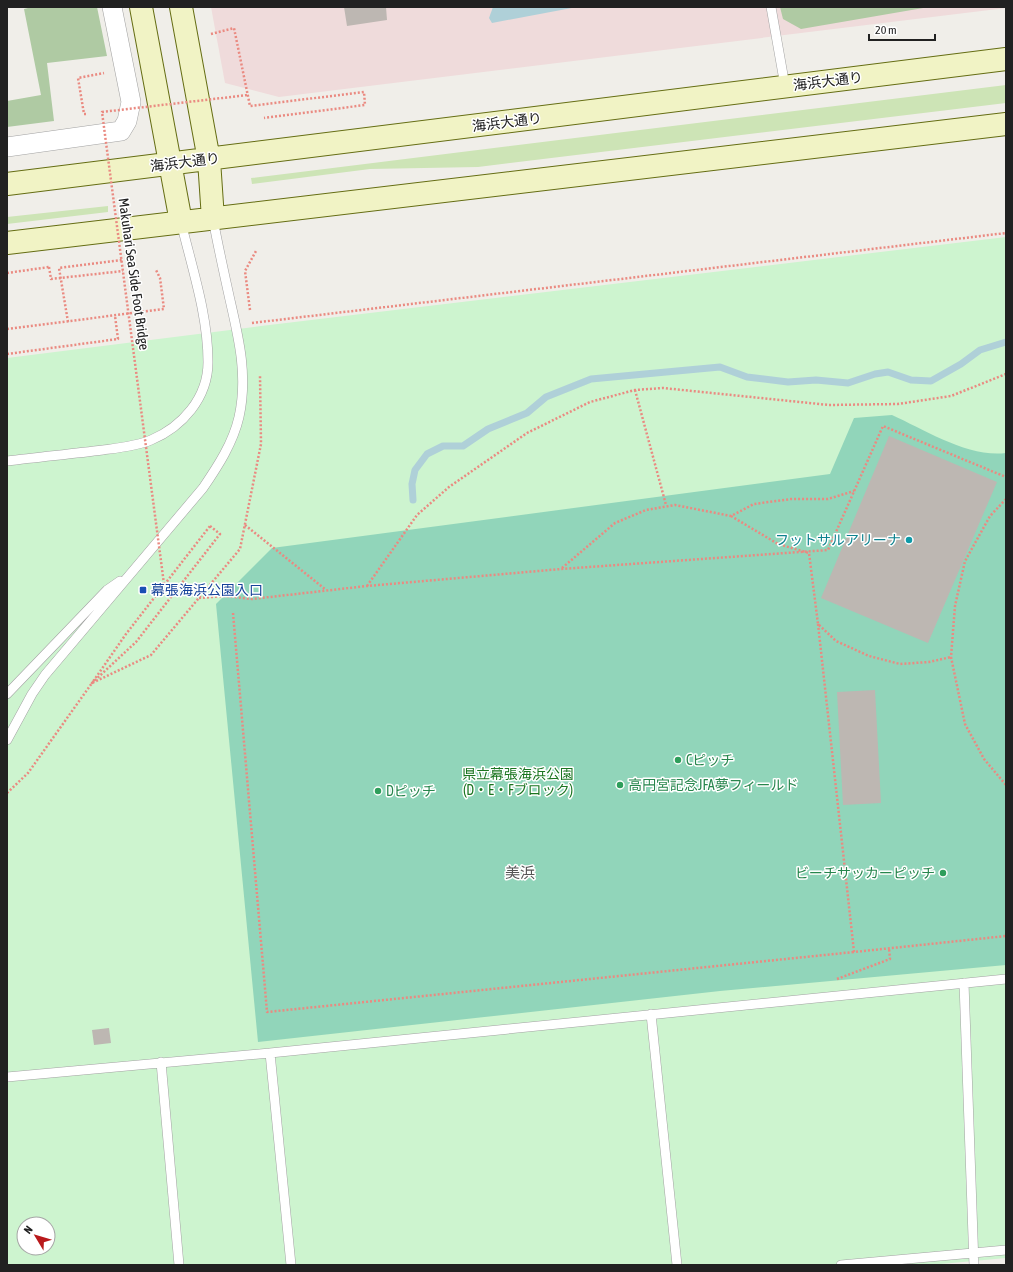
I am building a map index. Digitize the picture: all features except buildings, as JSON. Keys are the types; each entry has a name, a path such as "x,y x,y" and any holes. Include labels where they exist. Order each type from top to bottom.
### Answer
{"street":[{"path":"7,147 121,131 127,120 131,102 112,7"},
{"path":"141,7 181,222"},
{"path":"181,7 209,160 213,219"},
{"name":"海浜大通り","path":"7,184 209,160 1006,59"},
{"path":"7,243 1006,124"}],"lane":[{"path":"771,7 785,87"},
{"path":"7,740 32,694 45,675 203,488 219,465 239,419 243,398 244,374 238,336 213,219"},
{"path":"7,461 65,455 149,441 176,426 190,412 203,389 208,363 202,309 181,222"},
{"path":"7,694 107,590 130,575"},
{"path":"7,684 22,679"},
{"path":"7,1077 270,1053 1006,979"},
{"path":"964,983 974,1265"},
{"path":"651,1014 677,1265"},
{"path":"270,1053 291,1265"},
{"path":"162,1062 179,1265"},
{"path":"842,1265 1006,1250"}],"path":[{"path":"211,34 234,28 239,44 250,106 364,92 365,105 264,118"},
{"path":"84,114 78,78 125,70"},
{"name":"Makuhari Sea Side Foot Bridge","path":"164,584 102,112 248,95"},
{"path":"252,323 1006,234"},
{"path":"253,330 245,271 256,251"},
{"path":"68,322 59,268 122,260"},
{"path":"7,273 49,267 51,279 123,271"},
{"path":"7,330 164,309 160,278 156,270"},
{"path":"7,354 118,339 115,316"},
{"path":"92,683 151,655 240,549 261,444 261,384 259,369"},
{"path":"367,586 417,515 449,487 527,433 590,402 635,390 663,388 829,405 898,404 951,396 1006,374"},
{"path":"635,390 666,505"},
{"path":"199,598 225,596 252,599 367,586 561,569 809,553 828,550 883,426 1006,477"},
{"path":"731,516 754,504 791,498 828,499 854,490"},
{"path":"1006,499 990,516 965,561 955,606 951,657 965,724 984,759 1006,785"},
{"path":"561,569 615,523 646,510 666,505 675,505 731,516 778,544 809,553"},
{"path":"245,525 326,590"},
{"path":"7,793 28,773 126,634 210,526 220,534 136,642 92,683"},
{"path":"809,553 854,952"},
{"path":"233,613 267,1012 1006,936"},
{"path":"818,624 836,641 869,656 894,663 929,662 951,657"}],"shaded area":[{"path":"211,7 1006,8 279,97 225,83"}],"green space":[{"path":"32,7 97,7 107,56 47,63 54,121 7,127 7,101 41,95 24,9"},
{"path":"780,7 929,7 801,29 783,19"},
{"path":"1006,85 1006,103 478,167 370,169 252,184 251,178"},
{"path":"108,206 108,212 7,224 7,217"},
{"name":"県立幕張海浜公園 (D・E・Fブロック)","path":"1006,237 1006,1258 930,1265 7,1265 7,358 261,326"},
{"name":"高円宮記念JFA夢フィールド","path":"892,415 948,442 962,447 977,451 1006,453 1006,965 720,991 258,1042 216,604 272,548 830,474 854,418"}],"water":[{"path":"493,7 577,7 492,23 489,18"}],"waterway":[{"path":"413,500 412,484 415,470 427,454 443,446 463,446 488,429 527,413 546,397 591,379 720,367 747,377 788,382 816,380 848,383 875,374 888,372 911,380 931,381 961,364 980,350 1006,342"}],"place":[{"name":"フットサルアリーナ","path":"909,540"},
{"name":"幕張海浜公園入口","path":"143,590"},
{"name":"Cピッチ","path":"678,760"},
{"name":"高円宮記念JFA夢フィールド","path":"620,785"},
{"name":"Dピッチ","path":"378,791"},
{"name":"ビーチサッカーピッチ","path":"943,873"}],"district":[{"name":"美浜","path":"520,873"}]}
